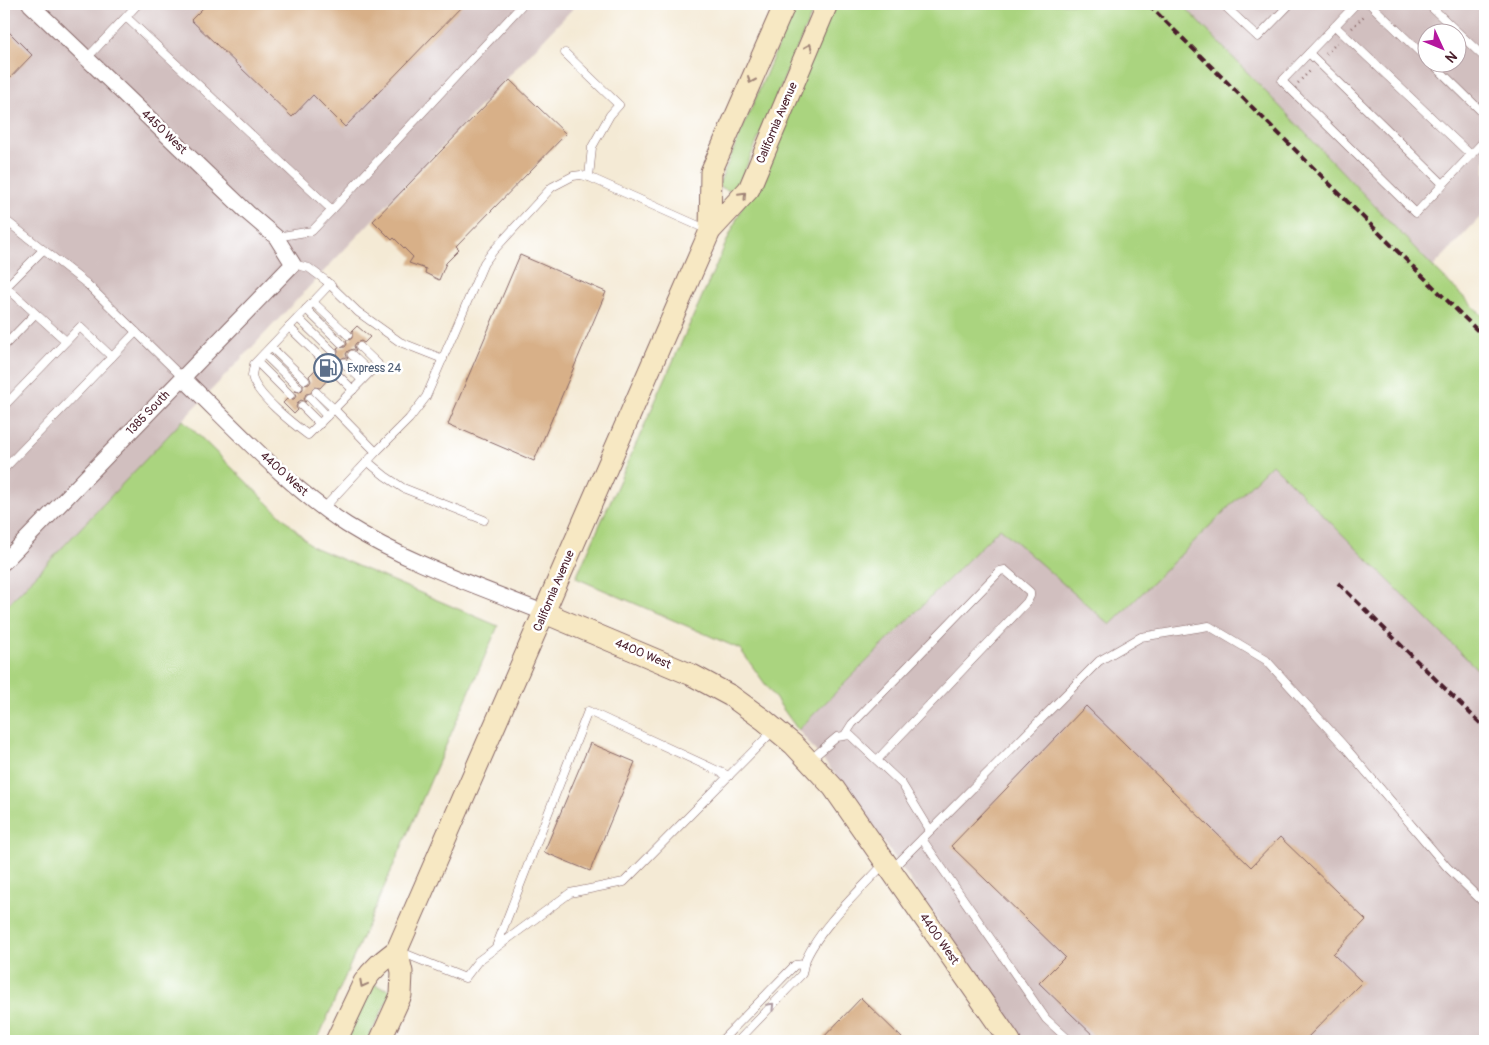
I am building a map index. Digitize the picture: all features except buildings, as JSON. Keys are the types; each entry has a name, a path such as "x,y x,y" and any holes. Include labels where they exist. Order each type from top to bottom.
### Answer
{"main road":[{"name":"California Avenue","path":"710,231 711,172 784,4"},
{"name":"California Avenue","path":"336,1041 370,973 397,950 710,231 749,189 827,4"},
{"name":"4400 West","path":"545,613 692,675 731,696 775,729 810,760 833,787 1010,1041"},
{"path":"380,1041 401,995 402,972 397,950"}],"street":[{"name":"4450 West","path":"30,4 248,213 276,237 293,264"},
{"name":"1385 South","path":"4,562 293,264"},
{"name":"4400 West","path":"183,378 285,476 324,508 363,534 412,560 545,613"}],"lane":[{"path":"87,58 138,4"},
{"path":"276,237 312,231 523,4"},
{"path":"1231,4 1227,8 1258,37 1290,4"},
{"path":"1356,4 1282,81 1416,213 1485,140"},
{"path":"1428,4 1485,58"},
{"path":"1371,5 1416,48"},
{"path":"126,17 332,210"},
{"path":"1335,26 1471,155"},
{"path":"565,53 619,105 610,114 592,147 589,177"},
{"path":"1309,53 1443,184"},
{"path":"1441,72 1485,115"},
{"path":"324,508 419,407 432,385 484,263 552,187 572,176 589,177 710,231"},
{"path":"4,220 88,284 183,378"},
{"path":"43,250 5,288 66,341"},
{"path":"293,264 309,268 330,284 358,312 400,342 443,359"},
{"path":"330,284 257,362 252,375 258,390 290,422 308,436 378,364 360,347"},
{"path":"313,302 348,335"},
{"path":"306,309 341,343"},
{"path":"4,346 35,314"},
{"path":"298,318 333,352"},
{"path":"4,406 80,327 112,356"},
{"path":"289,327 324,361"},
{"path":"4,468 136,332"},
{"path":"271,347 305,380"},
{"path":"264,354 298,387"},
{"path":"352,355 370,372"},
{"path":"257,362 290,395"},
{"path":"344,363 362,380"},
{"path":"335,372 353,390"},
{"path":"316,392 376,452"},
{"path":"310,398 327,416"},
{"path":"302,406 320,424"},
{"path":"367,461 403,488 484,520"},
{"path":"845,735 852,724 1000,571 1005,570 1012,575 1030,592 1027,602 877,760"},
{"path":"738,1041 802,974 809,952 842,910 888,866 922,839 1099,661 1141,637 1209,626 1266,660 1345,747 1447,867 1485,904"},
{"path":"496,948 588,711 729,776"},
{"path":"397,950 465,978 478,961 570,893 624,882 775,729"},
{"path":"810,760 837,737 850,735 902,784 930,830"},
{"path":"922,839 1046,1019 1070,1041"},
{"path":"721,1041 795,965 804,964"}],"path":[{"path":"1292,90 1371,5"}],"shaded area":[{"path":"4,4 577,4 4,609"},
{"path":"1182,4 1485,4 1485,212 1433,267"},
{"path":"1272,463 1485,677 1485,1041 1023,1041 994,1003 849,791 798,730 1000,527 1110,625"}],"green space":[{"path":"796,4 816,4 735,193 718,186"},
{"path":"833,4 1182,4 1433,267 1485,318 1485,677 1272,464 1110,625 1000,528 798,730 740,649 576,578"},
{"path":"183,420 313,547 498,626 317,1041 4,1041 4,609"},
{"path":"373,984 392,991 367,1041 345,1041"}],"railway":[{"path":"1148,4 1485,338"},
{"path":"1338,583 1485,728"}],"place":[{"name":"Express 24","path":"328,368"}]}
